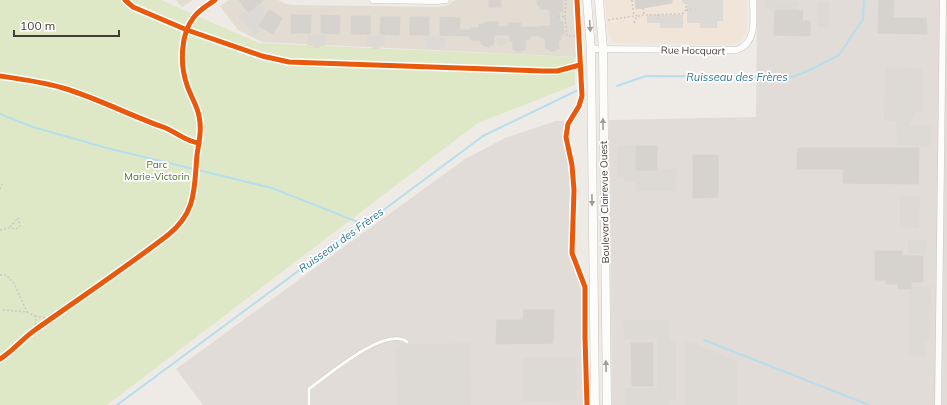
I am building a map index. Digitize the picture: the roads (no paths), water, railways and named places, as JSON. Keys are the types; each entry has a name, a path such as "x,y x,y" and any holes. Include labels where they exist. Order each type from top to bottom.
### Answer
{"street":[{"path":"373,0 446,0"},
{"name":"Boulevard Clairevue Ouest","path":"587,0 591,49 595,405"},
{"name":"Boulevard Clairevue Ouest","path":"599,0 603,49 607,405"},
{"name":"Rue Hocquart","path":"591,49 737,50 745,46 752,36 753,0"},
{"path":"938,405 943,0"},
{"path":"592,174 604,174"},
{"path":"595,389 606,390"}],"lane":[{"path":"309,405 309,389 365,348 378,342 391,339 404,339 407,342"}],"waterway":[{"name":"Ruisseau des Frères","path":"617,86 646,76 793,77 839,55 863,19 864,0"},
{"name":"Ruisseau des Frères","path":"117,405 483,136 576,91"},
{"path":"0,114 33,127 107,148 272,188 363,224"},
{"path":"704,340 869,405"}],"park label":[{"name":"Parc Marie-Victorin","path":"157,170"}]}
